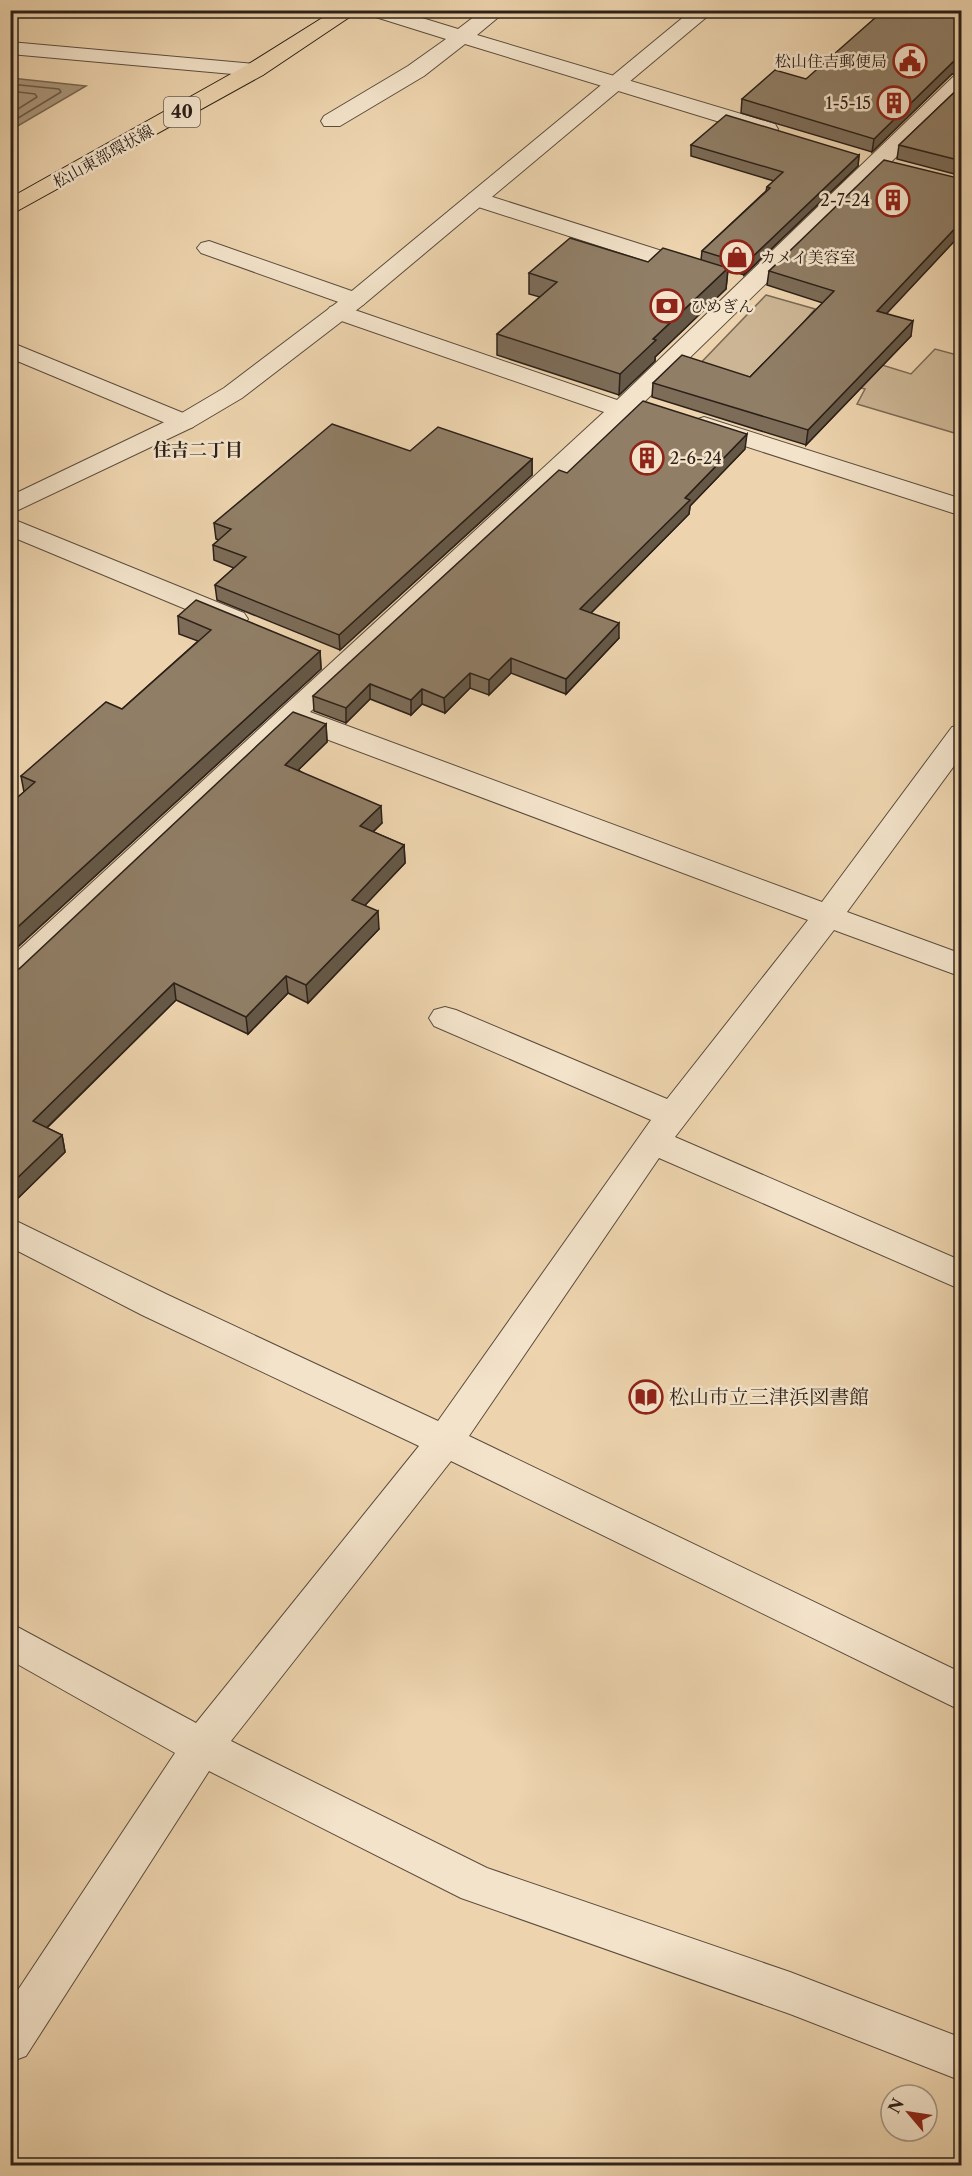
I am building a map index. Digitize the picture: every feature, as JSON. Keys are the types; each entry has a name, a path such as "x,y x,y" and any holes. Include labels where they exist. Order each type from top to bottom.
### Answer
{"main road":[{"name":"松山東部環状線","path":"10,208 255,70 350,10"}],"street":[{"path":"373,10 786,135"},
{"path":"332,121 416,71 497,10"},
{"path":"10,506 184,422 233,393 347,306 705,10"},
{"path":"10,48 255,70"},
{"path":"10,977 290,715 333,661 646,409 750,286 888,166 962,81"},
{"path":"854,156 888,166"},
{"path":"477,198 750,286"},
{"path":"209,248 347,306 646,409 962,508"},
{"path":"10,349 184,422"},
{"path":"10,526 258,629"},
{"path":"290,715 962,966"},
{"path":"10,2042 202,1748 445,1441 664,1128 827,917 962,734"},
{"path":"445,1018 962,1276"},
{"path":"10,1231 154,1305 445,1441 962,1693"},
{"path":"10,1640 202,1748 476,1884 790,1993 962,2060"}],"shaded area":[{"path":"766,295 815,309 791,337 911,374 935,349 961,356 961,435 857,404 865,389 828,379 801,406 692,372"}],"water":[{"path":"11,78 86,86 11,130"}],"building":[{"path":"884,10 962,10 962,60 954,61 874,139 742,99 775,70 806,79"},
{"path":"962,85 962,161 899,145"},
{"path":"726,115 859,155 745,264 702,251 770,188 767,187 783,172 691,145"},
{"path":"884,160 962,179 962,221 877,311 913,321 808,430 653,383 682,355 750,377 834,291 769,271"},
{"path":"570,238 648,262 663,248 728,268 653,339 656,340 620,374 497,334 557,282 529,273"},
{"path":"643,401 747,434 685,498 690,500 580,609 619,623 566,679 511,658 489,680 470,673 444,698 422,689 411,700 370,684 346,708 313,696 559,470 567,473"},
{"path":"332,424 410,451 438,427 532,459 339,635 215,585 246,557 213,545 231,529 214,523"},
{"path":"196,600 320,651 10,934 10,804 35,782 21,776 106,702 122,709 211,630 178,616"},
{"path":"293,712 326,724 285,765 381,806 360,826 404,845 352,900 378,911 306,985 286,976 246,1017 174,983 33,1121 62,1135 10,1185 10,972 19,969"}],"place":[{"name":"松山住吉郵便局","path":"910,61"},
{"name":"1-5-15","path":"894,103"},
{"name":"2-7-24","path":"893,200"},
{"name":"カメイ美容室","path":"737,257"},
{"name":"ひめぎん","path":"667,306"},
{"name":"2-6-24","path":"647,458"},
{"name":"松山市立三津浜図書館","path":"646,1397"}],"district":[{"name":"住吉二丁目","path":"198,450"}]}
